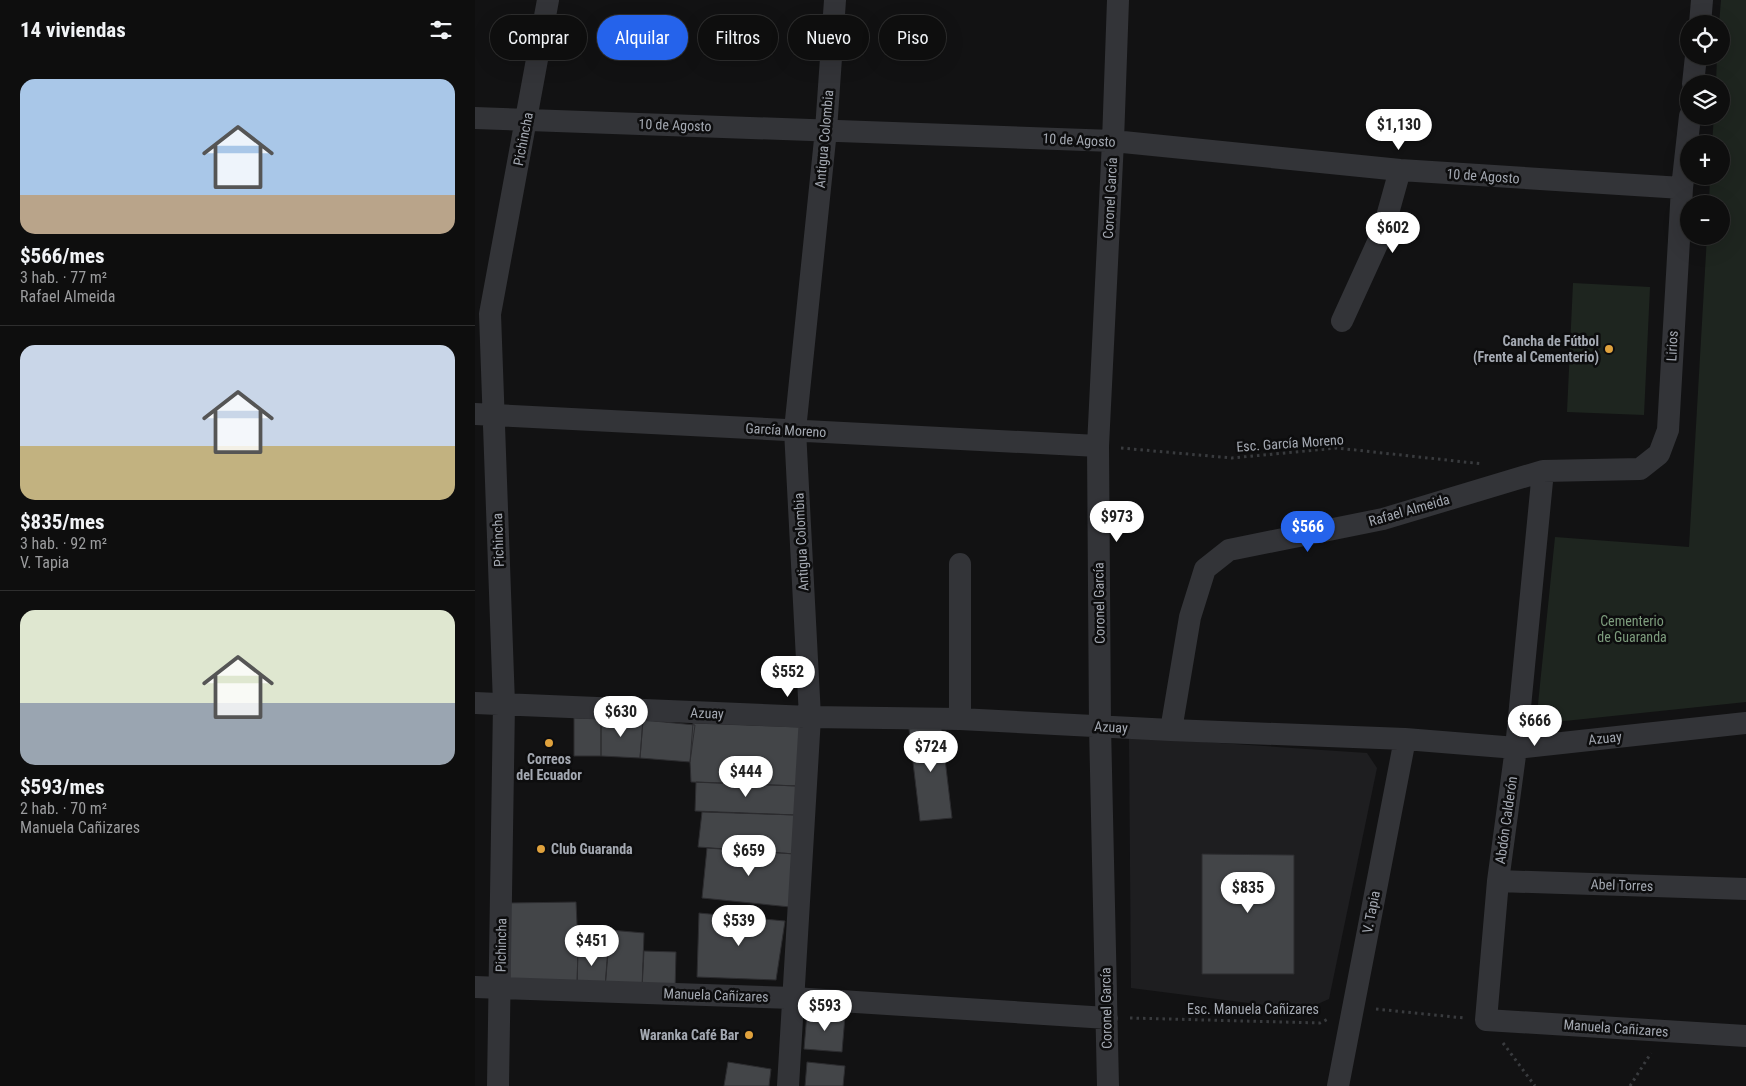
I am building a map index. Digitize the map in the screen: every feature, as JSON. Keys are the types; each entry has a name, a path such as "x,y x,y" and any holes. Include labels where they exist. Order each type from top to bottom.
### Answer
{"street":[{"name":"Pichincha","path":"499,1086 503,704 484,415 490,314 548,0"},
{"name":"Antigua Colombia","path":"788,1086 810,717 795,430 826,130 835,0"},
{"name":"Coronel García","path":"1108,1086 1097,446 1113,141 1118,0"},
{"path":"1701,15 1702,0"},
{"name":"10 de Agosto","path":"475,118 1113,141 1400,170 1682,188"},
{"name":"Lirios","path":"1543,471 1640,469 1659,454 1668,430 1682,188 1689,125"},
{"path":"1342,321 1383,231 1400,170"},
{"name":"García Moreno","path":"484,415 1097,446"},
{"name":"Rafael Almeida","path":"1171,730 1190,618 1205,569 1229,550 1383,519 1543,471"},
{"name":"Abdón Calderón","path":"1486,1020 1498,881 1516,748 1543,471"},
{"path":"960,564 960,719"},
{"name":"Azuay","path":"475,703 810,717 960,719 1171,730 1405,739 1516,748 1746,723"},
{"name":"V. Tapia","path":"1338,1086 1405,739"},
{"name":"Abel Torres","path":"1498,881 1746,889"},
{"name":"Manuela Cañizares","path":"475,987 793,998 1107,1018"},
{"name":"Manuela Cañizares","path":"1486,1020 1746,1036"}],"path":[{"name":"Esc. García Moreno","path":"1097,446 1232,458 1337,448 1484,464"},
{"name":"Esc. Manuela Cañizares","path":"1107,1018 1320,1023 1353,1006"},
{"path":"1353,1006 1486,1020 1535,1086"},
{"path":"1630,1086 1666,1031"}],"shaded area":[{"path":"1129,737 1367,753 1377,768 1329,999 1304,1010 1131,988"}],"green space":[{"name":"Cementerio de Guaranda","path":"1721,0 1746,0 1746,702 1536,724 1555,537 1689,547 1706,245 1730,245 1730,195 1709,195 1710,185 1730,185 1730,135 1713,135 1713,125 1730,125 1730,75 1716,75 1717,65 1730,65 1730,15 1720,15"},
{"name":"Cancha de Fútbol (Frente al Cementerio)","path":"1573,283 1650,287 1644,415 1567,412"}],"building":[{"path":"574,718 601,719 601,756 574,756"},
{"path":"601,719 643,720 640,758 601,756"},
{"path":"643,720 695,725 690,762 640,758"},
{"path":"693,723 800,727 798,786 691,782 690,762"},
{"path":"941,725 952,818 920,821 909,729"},
{"path":"696,782 798,786 796,815 695,811"},
{"path":"702,812 796,815 795,854 698,847"},
{"path":"707,848 795,854 790,907 702,898"},
{"path":"1202,854 1294,855 1294,974 1202,974"},
{"path":"576,902 577,987 510,984 508,903"},
{"path":"699,913 785,921 776,980 697,977"},
{"path":"610,930 644,933 642,989 605,988"},
{"path":"578,947 608,947 605,988 577,987"},
{"path":"644,951 676,952 675,990 642,989"},
{"path":"807,1013 845,1016 842,1052 804,1049"},
{"path":"728,1062 771,1069 769,1086 724,1086"},
{"path":"807,1062 845,1066 843,1086 805,1086"}],"place":[{"name":"Cancha de Fútbol (Frente al Cementerio)","path":"1609,349"},
{"name":"Correos del Ecuador","path":"549,743"},
{"name":"Club Guaranda","path":"541,849"},
{"name":"Waranka Café Bar","path":"749,1035"}]}
